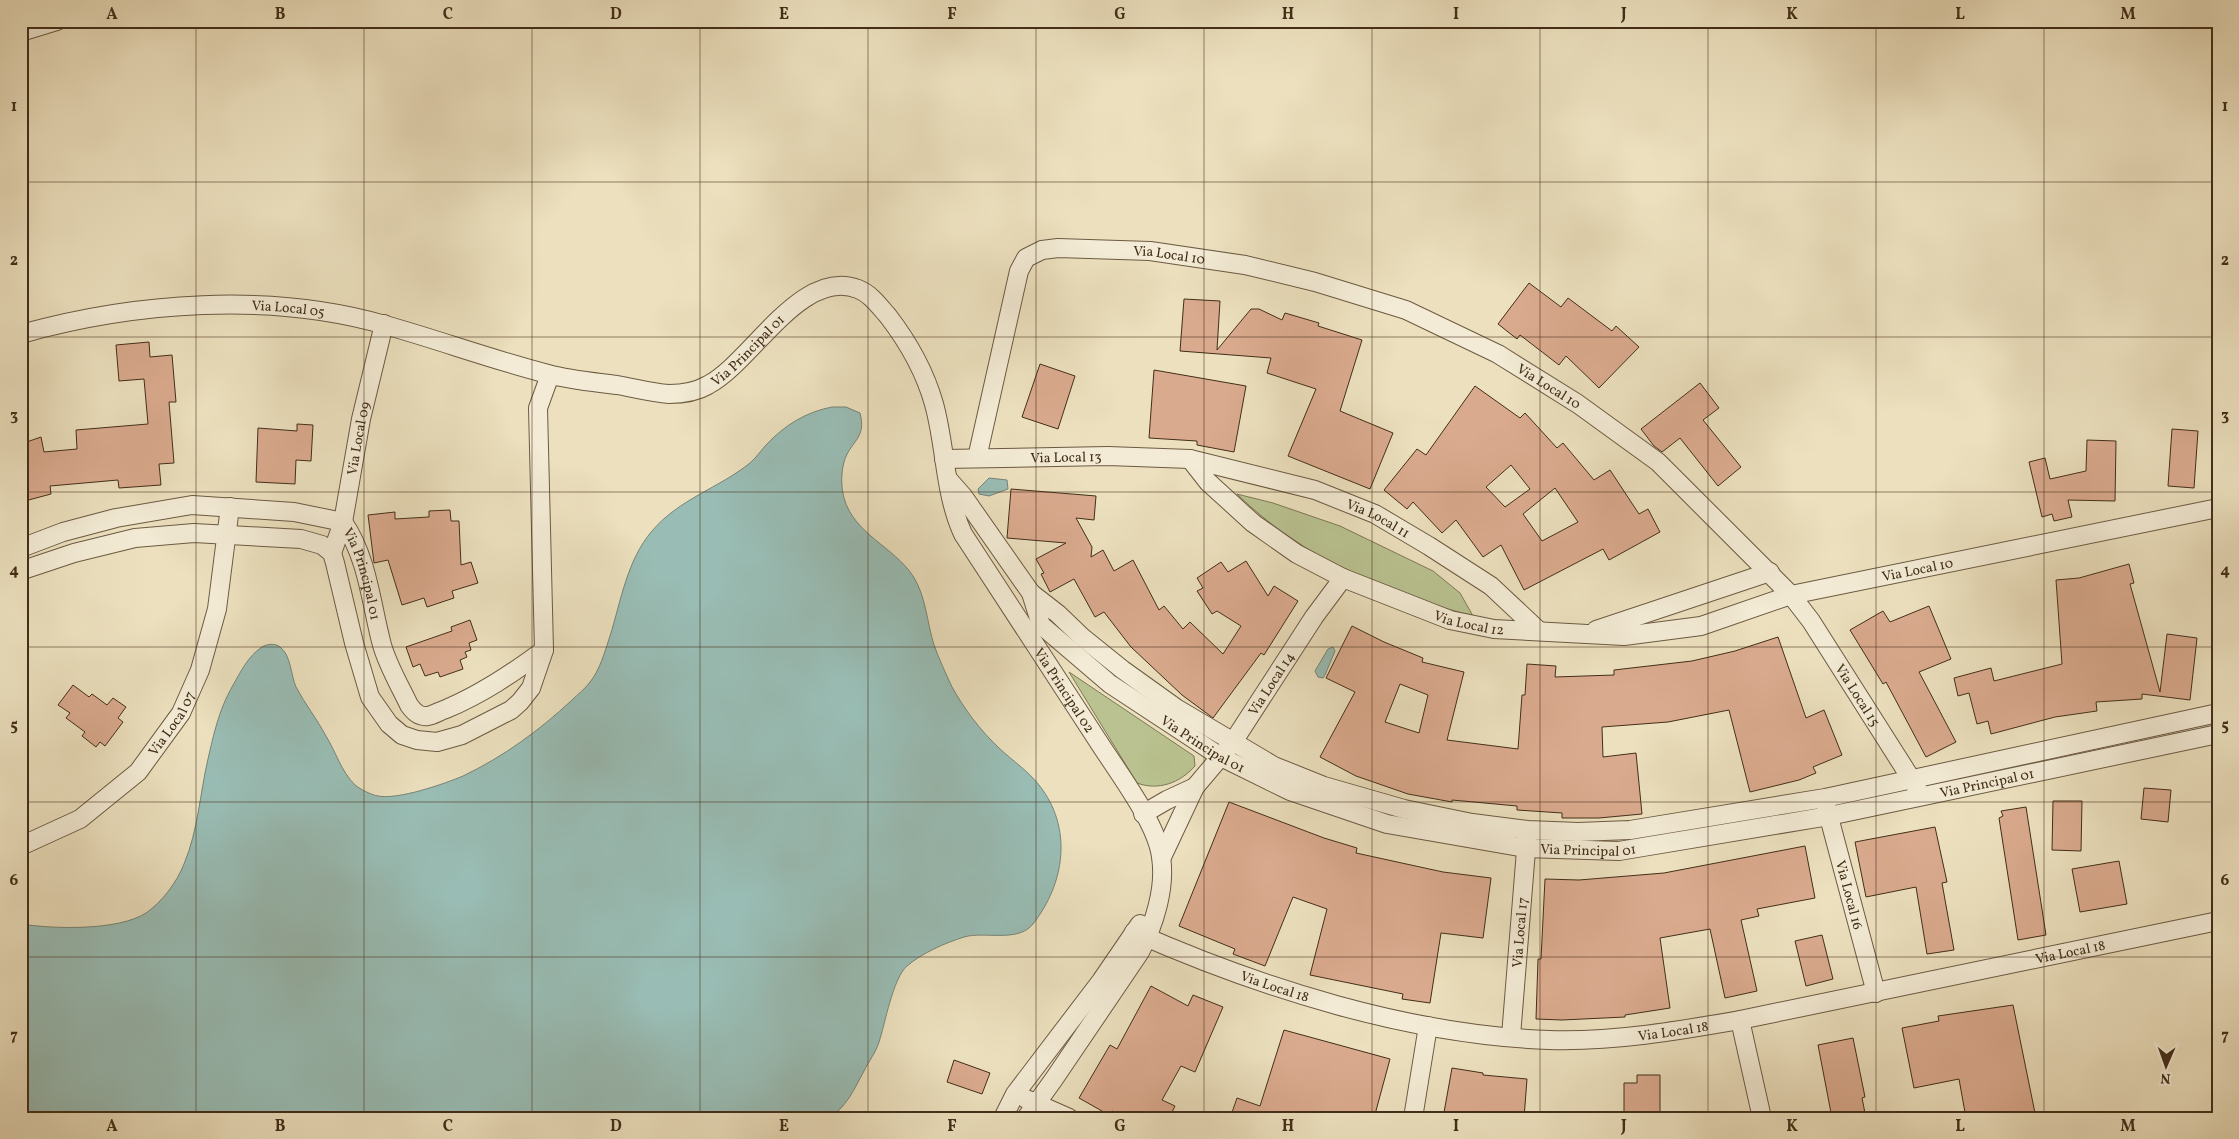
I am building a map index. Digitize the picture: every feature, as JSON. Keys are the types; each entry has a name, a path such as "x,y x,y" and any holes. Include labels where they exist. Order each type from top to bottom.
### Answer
{"street":[{"path":"21,32 57,21"},
{"name":"Via Local 10","path":"977,458 1018,271 1026,258 1042,250 1058,248 1150,252 1245,265 1315,282 1406,310 1498,354 1578,404 1658,462 1792,595 2218,508"},
{"name":"Via Principal 01","path":"22,570 135,538 194,533 301,539 322,545 332,553 354,643 370,697 388,724 402,735 417,740 437,742 462,735 511,710 520,702 530,688 544,650 538,408 550,374 667,394 689,392 708,386 724,375 779,320 809,295 828,286 845,285 861,289 873,299 902,335 921,368 934,404 948,479 963,496 1031,593 1123,670 1176,708 1274,766 1324,786 1404,809 1472,823 1528,830 1578,832 1630,830 1825,798 2218,713"},
{"name":"Via Local 05","path":"21,334 58,324 127,312 215,306 293,306 384,324 550,374"},
{"name":"Via Local 09","path":"332,553 343,522 361,418 384,324"},
{"name":"Via Local 13","path":"944,459 1108,456 1190,459"},
{"name":"Via Local 12","path":"1190,459 1208,482 1254,523 1297,554 1343,578 1450,620 1494,629 1624,636 1702,626 1792,595"},
{"name":"Via Local 11","path":"1190,459 1315,490 1375,514 1491,586 1539,631"},
{"name":"Via Principal 02","path":"948,479 949,498 963,534 1144,814 1156,836 1162,857 1162,882 1157,906 1141,935 1101,981 1009,1106"},
{"name":"Via Principal 01","path":"21,548 63,532 116,518 192,505 294,512 343,522 354,538 362,557 383,648 408,705"},
{"path":"228,535 230,507"},
{"name":"Via Local 07","path":"21,846 80,819 138,772 181,713 200,670 218,609 228,535"},
{"path":"1586,634 1770,572"},
{"name":"Via Local 14","path":"1162,857 1195,787 1233,742 1314,617 1343,578"},
{"name":"Via Principal 01","path":"1031,593 1041,625 1110,684 1221,757 1290,790 1387,824 1525,848 1619,851 1829,816 2218,734"},
{"name":"Via Local 15","path":"1792,595 1922,795"},
{"path":"388,724 408,705 415,713 428,716 461,703 517,670 544,650"},
{"name":"Via Local 14","path":"1144,814 1167,800 1195,787"},
{"name":"Via Local 16","path":"1825,798 1876,994"},
{"name":"Via Local 17","path":"1511,1036 1525,848 1528,830"},
{"name":"Via Local 18","path":"1141,935 1240,974 1333,1004 1428,1026 1549,1040 1667,1033 1876,994 2218,921"},
{"name":"Via Principal 02","path":"1030,1114 1140,952 1141,935"},
{"path":"1740,1020 1762,1118"},
{"path":"1413,1118 1428,1026"},
{"path":"1009,1106 1030,1114 1069,1118"}],"green space":[{"path":"1237,494 1273,503 1340,526 1433,571 1460,593 1473,616 1441,607 1377,584 1317,555 1262,517"},
{"path":"1069,672 1194,756 1195,766 1183,777 1168,784 1153,786 1137,783"}],"water":[{"path":"832,407 846,407 860,413 862,422 860,434 847,455 842,471 843,494 849,510 865,531 896,557 913,576 924,601 934,645 952,687 979,727 1039,785 1050,802 1057,819 1061,855 1052,891 1044,908 1027,930 1010,935 972,935 964,937 934,949 907,966 898,980 876,1049 850,1096 830,1118 21,1118 21,924 50,927 85,927 119,923 146,913 163,897 177,878 189,851 196,825 208,759 220,713 241,671 257,651 271,644 278,646 284,651 289,660 296,687 346,774 355,785 369,793 387,797 409,794 463,776 478,769 534,732 588,685 597,672 602,660 626,581 636,555 643,542 663,520 674,510 750,463 774,437 796,420 813,412"},
{"path":"989,478 1007,480 1008,489 989,496 979,494 978,489"},
{"path":"1333,647 1335,651 1325,675 1323,678 1318,677 1315,671 1328,649"}],"building":[{"path":"1529,283 1561,307 1568,298 1612,331 1616,326 1639,347 1599,388 1566,356 1559,365 1520,335 1517,339 1498,324"},
{"path":"1184,299 1220,301 1217,350 1251,309 1259,309 1282,320 1285,313 1319,323 1318,326 1362,340 1340,411 1393,433 1370,489 1288,456 1316,389 1267,373 1271,358 1180,351"},
{"path":"149,342 150,357 172,355 176,402 169,402 174,463 159,464 161,485 119,488 118,480 50,486 51,494 21,502 21,444 41,437 44,452 77,449 76,430 148,424 144,379 119,381 116,345"},
{"path":"1040,364 1075,376 1058,429 1022,417"},
{"path":"1154,370 1246,386 1234,452 1197,445 1197,441 1149,438"},
{"path":"1700,383 1719,408 1703,420 1741,467 1718,486 1680,438 1662,452 1654,446 1641,429"},
{"path":"1475,386 1520,418 1525,413 1557,448 1563,443 1594,480 1610,470 1639,514 1648,509 1660,532 1609,560 1603,549 1524,590 1501,545 1483,557 1456,520 1442,533 1413,502 1407,509 1384,490 1417,449 1426,455","holes":["1511,465 1530,489 1505,507 1486,487","1555,488 1578,522 1542,541 1523,514"]},
{"path":"297,424 313,425 311,461 296,460 295,484 256,482 258,428 297,431"},
{"path":"2172,429 2198,431 2194,488 2168,486"},
{"path":"2087,440 2116,441 2115,501 2068,500 2072,517 2054,521 2052,514 2042,517 2029,462 2045,458 2050,479 2086,471"},
{"path":"1011,489 1096,496 1094,520 1076,518 1092,547 1091,557 1103,550 1114,571 1133,560 1159,610 1164,606 1183,629 1190,622 1223,654 1241,626 1217,611 1212,614 1197,591 1203,588 1197,578 1221,562 1228,572 1246,561 1268,596 1274,586 1298,601 1264,655 1261,653 1213,718 1182,695 1131,647 1104,612 1095,617 1074,579 1050,592 1041,574 1044,573 1036,559 1066,543 1007,538"},
{"path":"450,510 451,521 459,521 461,565 471,562 478,583 452,591 454,598 427,607 424,598 402,605 388,560 374,563 368,515 395,512 395,519 429,517 429,511"},
{"path":"2129,564 2134,583 2130,584 2160,692 2167,634 2197,638 2190,700 2142,694 2142,699 2096,702 2097,711 2055,717 1991,734 1988,721 1977,724 1969,693 1958,696 1954,678 1991,668 1994,681 2062,664 2056,580 2079,578"},
{"path":"1929,606 1951,659 1919,672 1956,742 1926,757 1886,682 1883,684 1850,630 1883,611 1890,622"},
{"path":"470,620 477,640 469,643 471,650 465,652 467,657 460,660 463,669 440,677 438,672 425,676 420,664 413,667 406,647 452,631 451,627"},
{"path":"1352,626 1423,658 1422,662 1464,672 1447,740 1518,749 1522,695 1525,695 1527,664 1556,666 1555,677 1614,675 1614,670 1692,661 1735,651 1778,637 1806,718 1824,710 1842,755 1813,767 1816,773 1799,780 1750,792 1729,710 1668,722 1602,727 1603,757 1636,753 1642,814 1599,818 1562,818 1562,813 1517,810 1517,806 1452,800 1452,802 1408,794 1356,776 1320,757 1355,692 1326,678","holes":["1400,684 1428,695 1419,733 1385,722"]},
{"path":"73,685 89,697 92,694 107,705 113,698 126,707 118,718 123,722 105,746 100,742 96,747 82,736 85,732 66,718 70,713 58,705"},
{"path":"2144,788 2171,790 2168,822 2141,819"},
{"path":"2053,801 2082,801 2081,851 2052,850"},
{"path":"1229,802 1324,838 1357,848 1356,853 1443,872 1491,878 1483,938 1441,933 1430,1003 1402,999 1403,994 1310,975 1327,909 1293,897 1265,966 1233,954 1235,949 1179,926"},
{"path":"2026,807 2046,935 2018,940 1999,818 2003,816 2001,811"},
{"path":"1935,827 1947,882 1942,883 1954,950 1927,954 1916,887 1866,897 1855,842"},
{"path":"1805,846 1815,898 1757,909 1759,916 1741,920 1757,991 1725,998 1710,929 1660,938 1670,1008 1625,1015 1625,1017 1562,1020 1536,1019 1538,959 1541,959 1545,879 1579,880 1664,873"},
{"path":"2119,861 2127,904 2080,912 2072,869"},
{"path":"1822,935 1833,979 1806,986 1795,941"},
{"path":"1151,986 1188,1006 1193,995 1223,1007 1195,1072 1181,1066 1162,1100 1175,1106 1169,1118 1125,1118 1112,1111 1109,1115 1079,1098 1110,1045 1117,1049"},
{"path":"2013,1005 2036,1118 1966,1118 1959,1079 1914,1088 1902,1028 1939,1021 1938,1016"},
{"path":"1284,1030 1390,1059 1374,1118 1230,1118 1237,1098 1260,1106"},
{"path":"1853,1038 1865,1097 1862,1098 1866,1118 1832,1118 1818,1045"},
{"path":"954,1060 990,1073 982,1094 947,1082"},
{"path":"1452,1068 1483,1073 1483,1075 1527,1079 1524,1118 1443,1118"},
{"path":"1637,1075 1660,1075 1660,1118 1631,1118 1631,1114 1624,1113 1624,1083 1637,1083"}]}
